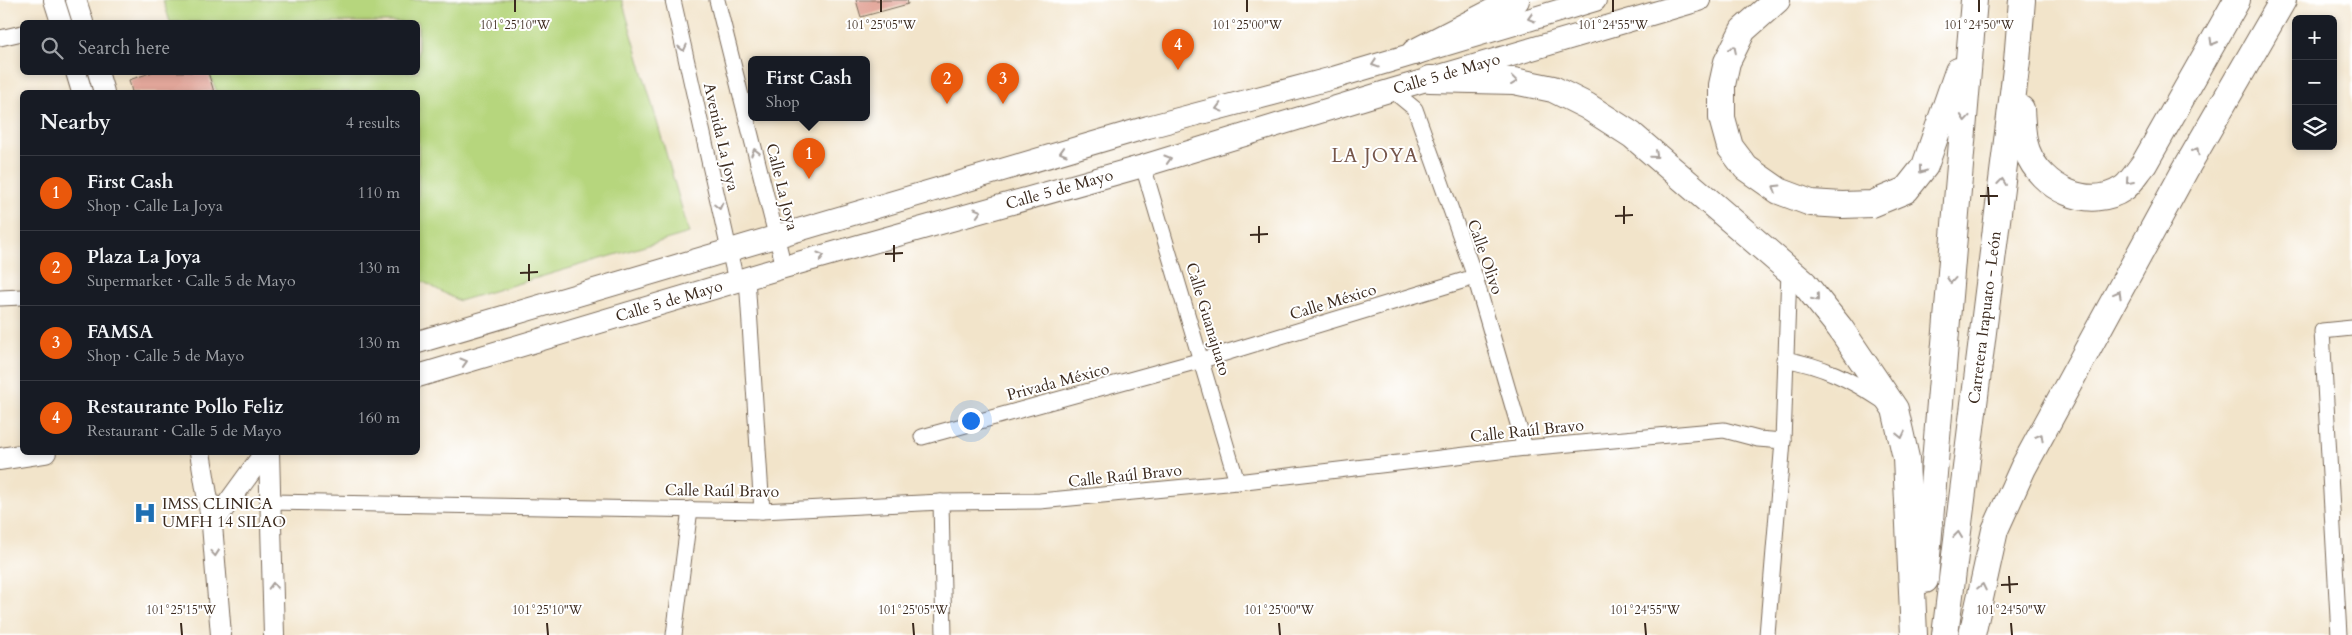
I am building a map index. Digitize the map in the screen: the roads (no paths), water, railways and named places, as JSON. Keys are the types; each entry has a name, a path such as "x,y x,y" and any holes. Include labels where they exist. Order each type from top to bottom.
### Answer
{"highway":[{"path":"1776,0 1743,30 1727,62 1722,85 1722,118 1730,146 1746,168 1779,191 1812,204 1872,204 1906,190 1926,166 1973,12"},
{"name":"Carretera Irapuato - León","path":"1945,635 2017,61 2022,0"},
{"path":"2017,61 2024,141 2034,166 2048,181 2065,193 2100,198 2124,188 2144,164 2237,0"},
{"path":"1972,635 1995,530 2023,468 2180,179 2283,0"},
{"path":"1415,52 1507,2"},
{"path":"1920,635 1973,12"},
{"path":"1430,79 1514,80 1553,88 1587,106 1632,135 1804,283 1840,328 1895,409 1906,458 1914,635"}],"main road":[{"name":"Calle 5 de Mayo","path":"420,341 777,238 1139,129 1333,78 1415,52 1595,0"},
{"name":"Calle 5 de Mayo","path":"420,375 784,266 1143,166 1392,90 1699,0"},
{"path":"0,459 26,455"}],"street":[{"path":"54,0 60,20"},
{"name":"Avenida La Joya","path":"673,0 729,252 741,279"},
{"name":"Calle La Joya","path":"717,0 784,266"},
{"path":"0,38 20,33"},
{"path":"77,75 81,90"},
{"path":"99,75 103,90"},
{"name":"Calle Olivo","path":"1392,90 1415,109 1475,278 1525,448"},
{"name":"Calle Guanajuato","path":"1143,166 1237,482"},
{"path":"1767,635 1782,441 1789,271"},
{"name":"Calle México","path":"1202,360 1475,278"},
{"path":"741,279 762,511"},
{"path":"0,298 20,297"},
{"path":"2340,635 2322,331 2352,328"},
{"path":"1784,359 1813,364 1850,380 1895,409"},
{"name":"Privada México","path":"922,437 1202,360"},
{"name":"Calle Raúl Bravo","path":"271,502 690,508 762,511 941,502 1040,501 1237,482 1525,448 1724,430 1758,439 1782,441"},
{"path":"200,455 212,525 221,635"},
{"path":"212,525 265,455"},
{"path":"267,455 271,502 274,635"},
{"path":"941,502 944,635"},
{"path":"674,635 690,508"}],"place":[{"name":"Restaurante Pollo Feliz","path":"1178,70"},
{"name":"Plaza La Joya","path":"947,104"},
{"name":"FAMSA","path":"1003,104"},
{"name":"First Cash","path":"809,179"},
{"name":"IMSS CLINICA UMFH 14 SILAO","path":"145,513"}],"district":[{"name":"LA JOYA","path":"1375,156"}]}
